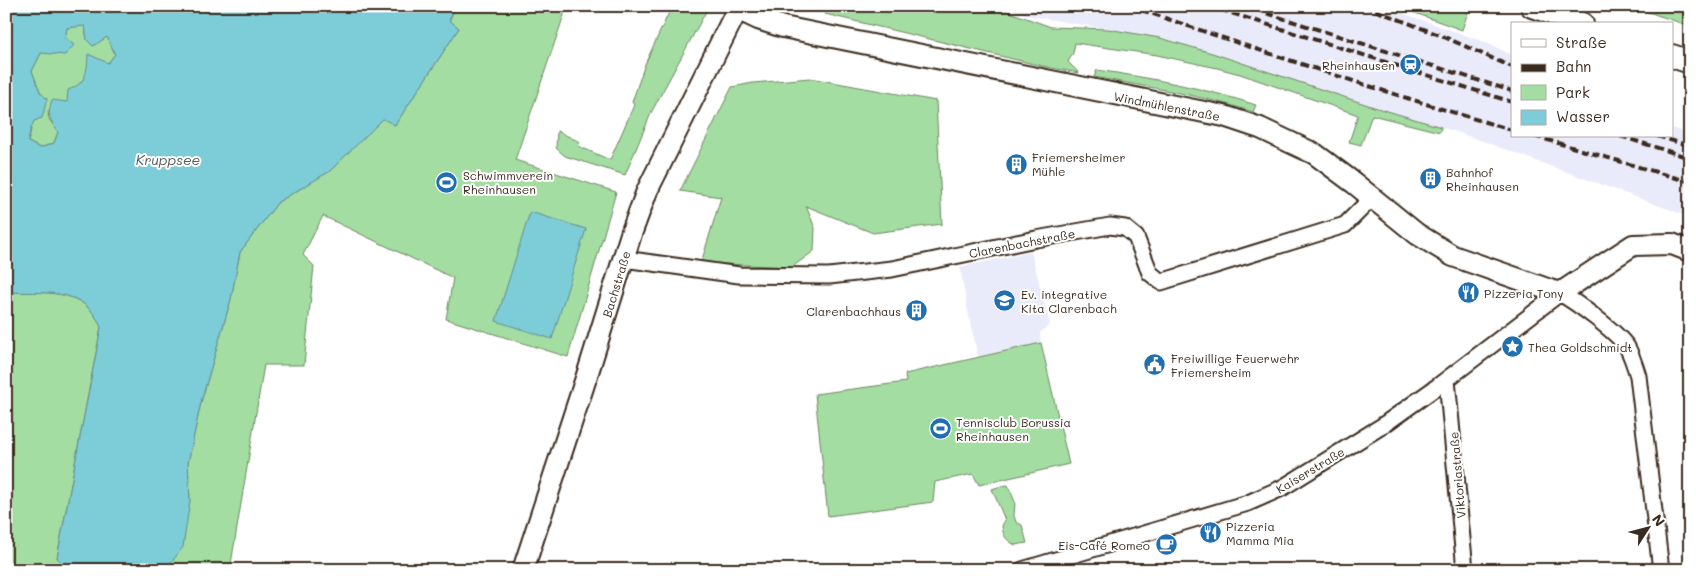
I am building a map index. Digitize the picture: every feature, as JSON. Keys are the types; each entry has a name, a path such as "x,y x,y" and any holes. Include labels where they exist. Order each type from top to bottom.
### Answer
{"main road":[{"path":"1532,6 1576,22"},
{"path":"1674,57 1690,62"}],"street":[{"name":"Windmühlenstraße","path":"738,8 758,19 783,27 1224,116 1260,128 1315,154 1417,234 1453,256 1560,293"},
{"name":"Bachstraße","path":"523,570 647,191 738,8"},
{"name":"Clarenbachstraße","path":"624,258 739,275 829,276 892,269 1036,239 1110,226 1125,228 1136,237 1150,273 1161,282 1345,225 1372,198"},
{"path":"1661,570 1638,376 1634,360 1626,346 1614,334 1576,302 1560,293 1633,245 1672,244 1690,251"},
{"name":"Kaiserstraße","path":"1026,569 1248,503 1282,488 1382,426 1447,380 1560,293"},
{"name":"Viktoriastraße","path":"1447,380 1465,570"}],"shaded area":[{"path":"1002,6 1382,6 1485,42 1511,55 1511,138 1674,138 1674,129 1690,135 1690,217 1460,133 1374,107 1212,53 1160,38 1030,16"},
{"name":"Ev. integrative Kita Clarenbach","path":"1031,252 1050,324 1040,333 1041,343 978,357 960,267"}],"green space":[{"path":"456,6 567,6 515,160 616,192 568,357 446,319 453,278 323,216 303,255 314,266 304,365 264,365 230,570 6,570 13,500 6,500 6,292 61,294 73,298 84,304 94,314 101,327 57,558 190,501 188,463 201,402 231,299 240,252 278,202 330,171 383,118 395,125 459,28 449,21"},
{"path":"672,6 709,6 652,111 625,175 565,156 556,148 557,131 580,142 578,146 610,160 634,105 632,102 645,64"},
{"path":"826,6 993,6 1051,27 1108,29 1160,38 1441,127 1440,132 1372,115 1361,145 1349,142 1358,115 1240,74 1217,68 1157,55 1075,43 1073,53 1068,62 1079,73 1042,66 825,14"},
{"path":"1396,6 1470,6 1462,30"},
{"path":"1630,6 1690,6 1690,26"},
{"path":"85,25 87,40 107,36 115,54 108,63 87,74 67,102 48,112 49,119 58,132 54,143 40,148 28,142 40,92 32,71 41,53 65,38 67,28"},
{"path":"1097,70 1177,84 1217,93 1256,105 1253,112 1194,96 1094,77"},
{"path":"810,78 936,101 942,224 873,233 806,206 815,228 814,251 792,267 701,263 721,197 680,191 732,87 753,83"},
{"name":"Tennisclub Borussia Rheinhausen","path":"1041,343 1069,464 979,485 973,474 935,482 933,502 828,516 815,394 906,382 905,374"},
{"path":"1008,485 1015,502 1014,516 1016,522 1022,525 1027,543 1015,545 1007,539 1003,532 1002,526 1005,520 992,489"}],"water":[{"name":"Kruppsee","path":"6,6 456,6 449,20 459,28 395,125 383,119 330,171 278,202 240,252 231,299 201,402 188,463 190,501 183,547 167,568 63,564 57,558 101,327 94,314 84,304 73,298 61,294 6,292","holes":["85,26 87,40 93,46 107,37 115,54 108,63 88,54 85,76 79,84 68,90 67,102 52,100 50,117 58,132 54,143 40,148 28,142 34,121 42,118 47,99 40,92 32,71 41,53 65,55 74,45 65,38 67,28"]},
{"path":"530,212 586,229 552,339 496,321"}],"railway":[{"path":"1130,6 1320,70 1511,130"},
{"path":"1209,6 1511,102"},
{"path":"1244,6 1511,91"},
{"path":"1364,6 1442,36 1511,67"},
{"path":"1541,138 1690,182"},
{"path":"1626,138 1690,158"},
{"path":"1664,138 1690,146"}],"place":[{"name":"Rheinhausen","path":"1411,65"},
{"name":"Friemersheimer Mühle","path":"1016,164"},
{"name":"Bahnhof Rheinhausen","path":"1430,179"},
{"name":"Schwimmverein Rheinhausen","path":"447,182"},
{"name":"Pizzeria Tony","path":"1468,293"},
{"name":"Ev. integrative Kita Clarenbach","path":"1005,301"},
{"name":"Clarenbachhaus","path":"917,311"},
{"name":"Thea Goldschmidt","path":"1512,347"},
{"name":"Freiwillige Feuerwehr Friemersheim","path":"1155,365"},
{"name":"Tennisclub Borussia Rheinhausen","path":"940,429"},
{"name":"Pizzeria Mamma Mia","path":"1210,533"},
{"name":"Eis-Café Romeo","path":"1166,545"}]}
